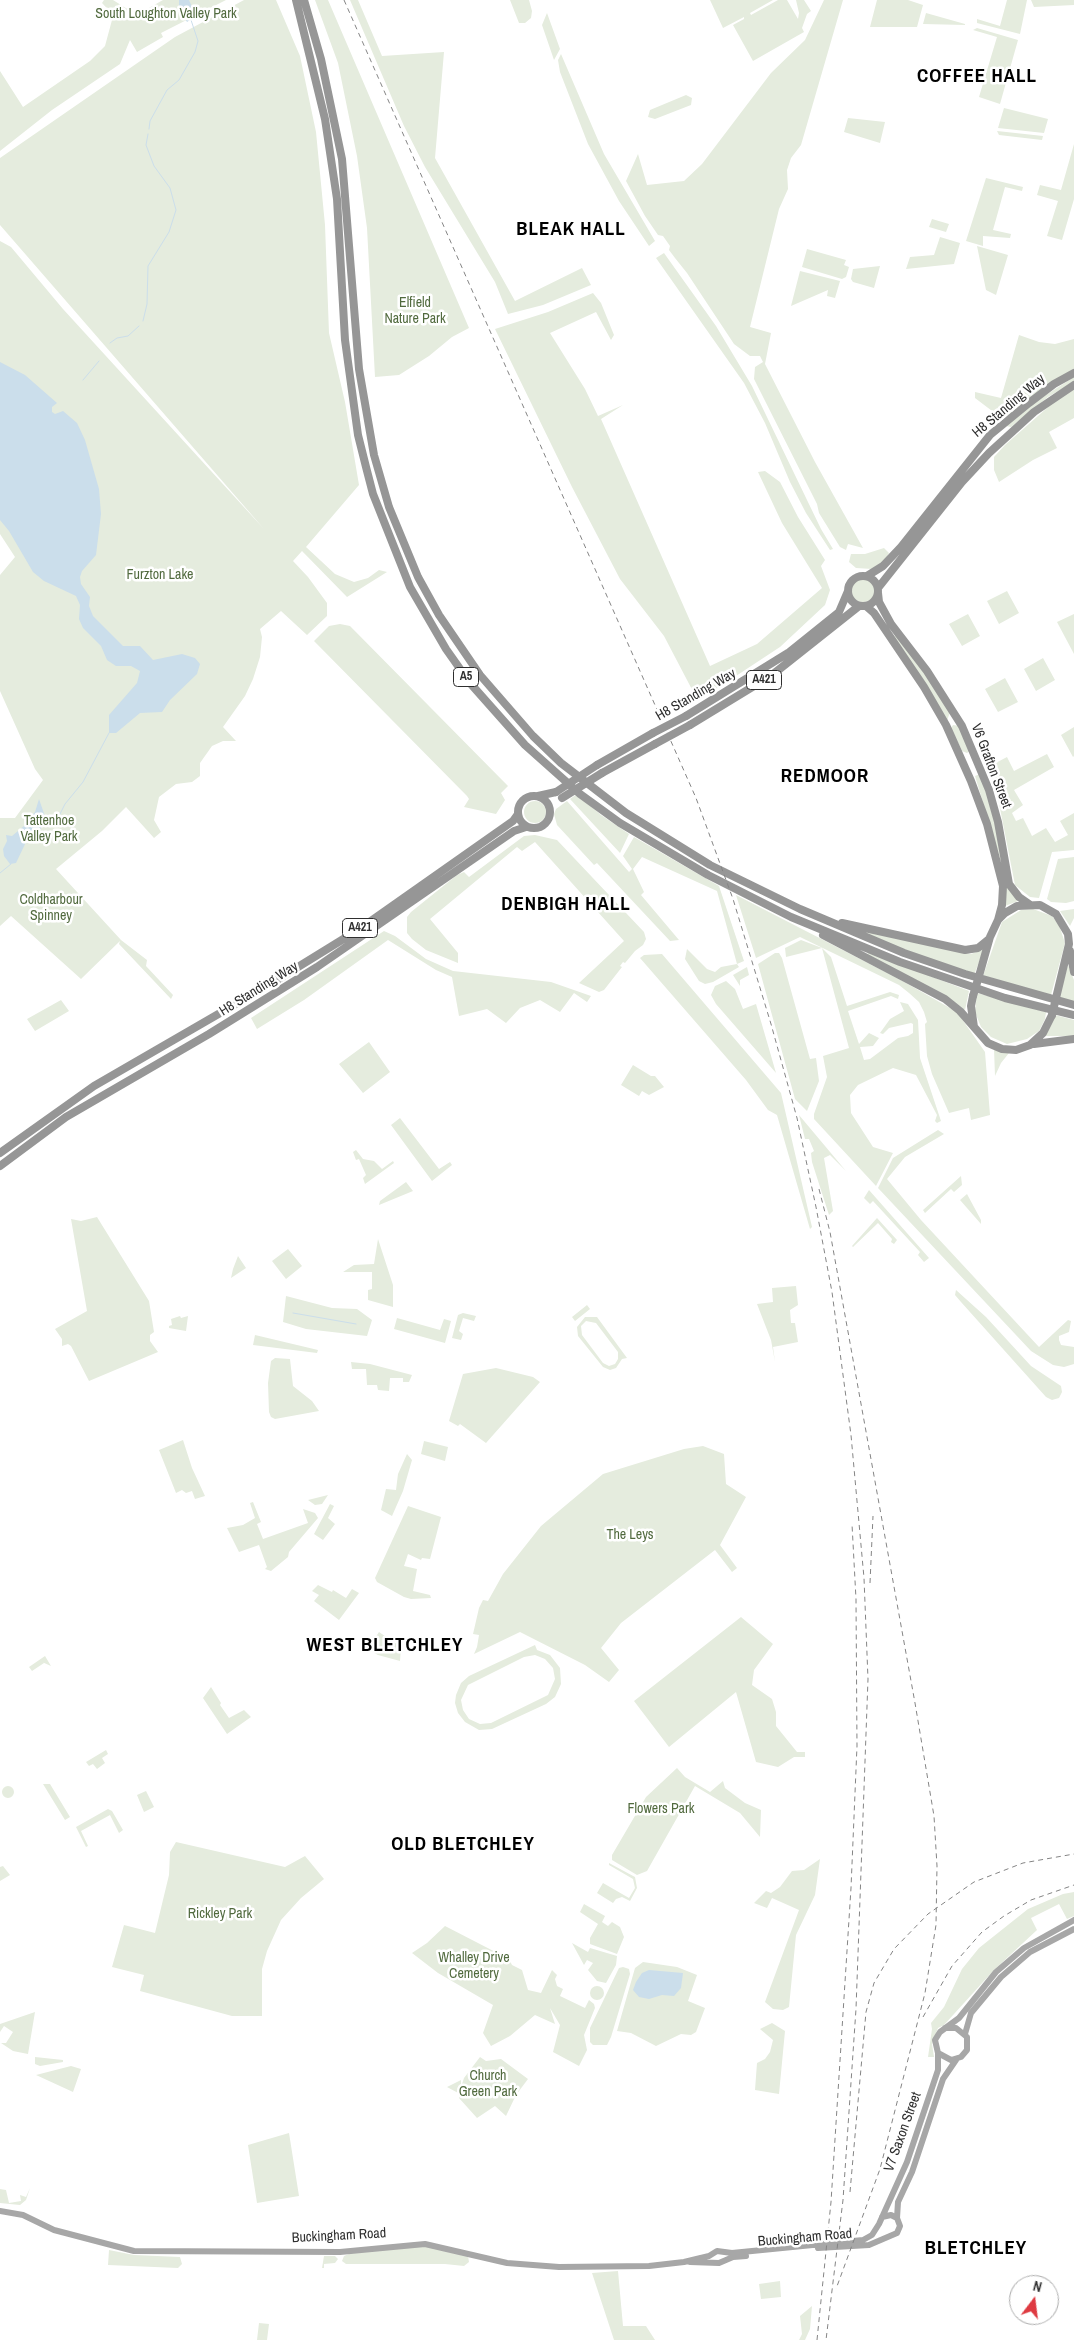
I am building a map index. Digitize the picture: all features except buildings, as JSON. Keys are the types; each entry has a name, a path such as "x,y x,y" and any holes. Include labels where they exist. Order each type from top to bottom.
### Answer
{"highway":[{"name":"A5","path":"296,0 325,119 336,190 345,340 358,435 373,494 410,587 428,620 470,683 525,745 580,794 656,846 791,916 900,962 964,984 1074,1015"},
{"name":"A5","path":"304,0 321,59 342,158 359,369 374,455 401,539 439,614 480,675 511,712 547,749 592,788 634,818 710,865 800,910 922,959 965,974 1074,1005"},
{"name":"H8 Standing Way","path":"904,550 964,467 990,435 1029,402 1054,384 1074,373"},
{"name":"H8 Standing Way","path":"867,576 893,561 962,482 1020,424 1074,385"},
{"path":"1004,430 1020,424"},
{"path":"964,467 976,460"},
{"name":"H8 Standing Way","path":"878,590 893,561"},
{"path":"867,576 874,581 878,590"},
{"name":"A421","path":"848,592 849,585 855,578 867,576"},
{"name":"A421","path":"863,606 874,601 878,590"},
{"name":"V6 Grafton Street","path":"878,590 879,602 888,626"},
{"path":"848,592 851,600 863,606"},
{"name":"H8 Standing Way","path":"841,614 848,592"},
{"name":"H8 Standing Way","path":"538,796 559,795 602,774 690,725 772,675 841,614 863,606"},
{"name":"V6 Grafton Street","path":"863,606 888,626 939,687 962,726 983,774 998,822 1009,884 1019,897 1029,904"},
{"name":"H8 Standing Way","path":"550,812 559,795 598,765 765,669 829,624"},
{"name":"V6 Grafton Street","path":"894,634 946,725 967,771 987,824 1003,886 1002,904 998,920"},
{"path":"538,796 546,802 550,812 549,819 543,826 535,828 526,826 518,814 519,805 525,799 538,796"},
{"name":"H8 Standing Way","path":"0,1153 31,1129 94,1086 243,1000 373,920 512,821 518,814"},
{"name":"H8 Standing Way","path":"0,1166 37,1138 106,1092 250,1009 382,924 514,831 526,826"},
{"path":"974,1027 971,1013 972,996 990,937 998,920 1012,909 1029,904 1048,908 1059,917 1067,929 1074,972"},
{"path":"800,910 850,926 965,950 978,948 990,937"},
{"path":"791,916 836,942 945,999 960,1010 983,1039 997,1048 1016,1050 1047,1041 1074,1039"},
{"path":"1030,1045 1043,1033 1052,1015 1069,944"}],"main road":[{"path":"1074,1920 1024,1948 996,1972 959,2018 936,2037 935,2047 938,2052 947,2059 956,2060 967,2050 968,2040 966,2034 971,2013 1002,1977 1030,1952 1074,1929"},
{"path":"945,2028 956,2028 966,2034"},
{"name":"V7 Saxon Street","path":"880,2221 907,2162 920,2127 938,2070 938,2052"},
{"name":"V7 Saxon Street","path":"897,2218 898,2202 912,2172 942,2079 956,2060"},
{"name":"Buckingham Road","path":"0,2211 23,2215 62,2232 134,2251 340,2252 413,2244 439,2246 488,2260 525,2265 626,2267 684,2262 716,2262"},
{"path":"891,2215 897,2218 900,2223 899,2230 894,2235 887,2236 880,2230 880,2221 891,2215"},
{"name":"Buckingham Road","path":"723,2253 863,2240 872,2235 880,2221"},
{"name":"Buckingham Road","path":"724,2260 804,2249 869,2245 887,2236"},
{"path":"718,2251 723,2253 724,2260 716,2262 713,2254 718,2251"},
{"name":"Buckingham Road","path":"684,2262 713,2254"}],"green space":[{"name":"South Loughton Valley Park","path":"104,0 113,0 129,10 140,13 163,0 226,0 161,33 163,37 137,52 130,40 120,64 52,110 0,151 0,71 23,107 90,61 105,46 112,20 117,19 102,3"},
{"path":"244,0 276,0 300,56 316,132 325,225 329,333 345,402 359,485 306,547 335,574 354,582 368,578 379,570 387,572 347,597 302,551 293,561 308,577 327,603 327,616 307,635 281,611 260,629 262,637 260,657 253,679 245,696 223,727 236,741 223,741 212,746 200,763 200,776 192,782 176,784 159,797 154,820 161,832 154,838 126,807 102,831 56,869 121,940 147,960 146,966 173,995 171,999 119,944 120,941 81,979 11,916 0,926 0,818 15,818 43,780 35,769 0,691 0,575 15,557 0,534 0,241 11,247 63,309 264,529 0,225 0,158 175,37"},
{"name":"Elfield Nature Park","path":"315,0 328,0 469,328 452,337 429,356 399,375 375,377 367,228 357,156 338,63"},
{"path":"350,0 358,0 382,56 444,52 435,158 515,301 582,268 591,285 543,305 508,314 495,282 425,167 404,126"},
{"path":"510,0 529,0 532,11 531,18 525,23 519,23"},
{"path":"710,0 773,0 750,13 751,15 778,0 787,0 798,19 799,13 796,0 804,0 811,11 807,14 802,28 804,32 753,61 733,25 744,19 744,17 723,28"},
{"path":"824,0 843,0 801,145 791,158 787,170 788,189 779,209 750,327 771,333 765,364 815,462 863,548 848,544 846,550 840,547 819,513 817,504 754,379 755,367 763,362 760,356 750,356 734,344 687,273 669,250 670,246 663,236 658,235 645,216 626,181 638,154 647,185 684,181 702,164 771,73 805,40"},
{"path":"877,0 908,0 923,5 917,27 870,27"},
{"path":"1007,0 1027,0 1020,34 977,23 977,19 1000,26"},
{"path":"1031,0 1074,0 1074,5 1034,7"},
{"path":"547,13 560,49 554,60 542,25"},
{"path":"926,13 965,24 965,25 923,24"},
{"path":"977,28 1018,40 1000,104 979,97 997,37 973,30"},
{"path":"561,54 604,154 655,241 649,246 619,201 588,144 560,72 558,60"},
{"path":"686,95 692,98 691,105 655,119 648,117 650,110"},
{"path":"1004,108 1048,119 1044,133 998,128"},
{"path":"848,118 885,122 880,143 844,132"},
{"path":"997,131 1043,136 1042,140 999,135"},
{"path":"1074,144 1074,199 1062,240 1047,236 1058,201 1037,195 1040,185 1061,190"},
{"path":"986,178 1023,187 1022,191 1005,187 993,230 1011,234 1010,238 983,236 983,246 966,241"},
{"path":"932,219 949,224 946,232 929,227"},
{"path":"940,237 960,243 954,264 906,269 910,257 934,255"},
{"path":"977,246 1008,255 996,295 986,290"},
{"path":"807,249 846,260 844,265 849,267 846,277 842,279 802,267"},
{"path":"664,253 716,326 752,386 821,529 833,549 830,550 806,513 790,482 765,423 744,383 656,258"},
{"path":"880,266 874,288 853,282 851,279 853,269"},
{"path":"800,271 840,281 835,298 827,296 828,290 791,306"},
{"path":"593,293 601,303 614,335 611,340 596,312 550,333 585,389 598,416 623,405 601,419 710,666 757,644 822,588 782,523 758,472 765,471 780,482 798,517 825,560 821,566 830,590 825,605 780,647 698,701 664,636 620,579 572,487 495,329 548,312"},
{"path":"1019,335 1039,342 1055,344 1074,339 1074,371 1010,415 1000,417 975,398 975,392 1001,398"},
{"path":"1074,377 1074,382 1048,397 1011,427 1006,426 1035,402"},
{"path":"1074,389 1074,418 1049,432 1057,448 1033,460 999,482 994,470 994,457 1055,401"},
{"path":"884,548 889,553 883,563 872,569 856,568 849,562 851,554 865,554"},
{"path":"863,578 868,579 874,585 874,595 868,601 863,602 858,601 852,595 851,590 852,585 858,579"},
{"path":"1007,591 1019,613 999,624 987,601"},
{"path":"968,614 980,636 962,646 949,624"},
{"path":"1074,614 1074,654 1057,622"},
{"path":"340,624 350,626 508,786 501,793 505,800 496,814 464,807 469,799 467,796 314,641 329,626"},
{"path":"897,634 915,657 950,712 947,721 894,636"},
{"path":"1043,658 1055,680 1036,691 1024,669"},
{"path":"1005,678 1018,702 998,712 985,689"},
{"path":"953,725 960,726 970,751 967,753 962,751 951,728"},
{"path":"1074,727 1074,756 1073,757 1061,735"},
{"path":"1047,754 1054,767 1014,790 1023,805 1012,813 1016,821 1023,818 1032,836 1046,828 1055,842 1068,835 1060,821 1074,813 1074,850 1052,852 1039,898 1030,897 1015,885 997,793 988,767 1007,757 1014,771"},
{"path":"980,774 998,826 1007,887 1018,901 1005,906 1006,886 1002,865 975,776"},
{"path":"577,794 601,815 629,834 620,853 570,799"},
{"path":"535,801 543,804 546,812 543,820 535,823 527,820 524,812 527,804"},
{"path":"567,801 629,872 632,869 623,856 634,837 719,886 744,961 737,964 717,891 642,857 633,869 644,892 641,895 679,940 670,941 597,863 594,865 557,825 554,814 556,809"},
{"path":"535,835 557,840 644,932 646,939 643,945 625,963 623,962 620,966 622,967 604,990 599,992 579,983 624,941 535,842 522,851 517,847 430,919 458,953 458,963 426,950 407,933 407,917 411,912 457,875 464,872 469,877 524,836"},
{"path":"1074,857 1074,901 1066,903 1051,902 1047,899 1058,859"},
{"path":"736,895 899,979 957,1012 985,1052 990,1115 971,1120 969,1108 949,1113 932,1074 927,1056 925,1024 927,1022 924,1012 919,1002 909,993 899,985 800,937 756,958"},
{"path":"1033,909 1052,916 1059,925 1065,943 1051,995 983,976 1002,922 1021,910"},
{"path":"1074,909 1074,918 1070,926 1060,911"},
{"path":"858,930 971,954 984,949 974,975 913,954"},
{"path":"384,931 395,936 426,959 453,971 551,982 591,996 587,1002 574,993 560,1012 540,1000 520,1008 506,1023 487,1009 459,1016 452,977 436,970 388,940 304,1000 257,1029 251,1018"},
{"path":"801,940 822,948 786,957 785,948"},
{"path":"822,948 831,957 847,1006 890,992 899,995 898,999 891,996 848,1011 859,1044 869,1033 879,1038 873,1046 860,1047 864,1060 870,1059 898,1038 913,1033 913,1024 911,1023 889,1028 883,1034 880,1033 890,1019 904,1011 900,1002 908,1004 918,1020 920,1058 941,1121 937,1123 935,1121 937,1115 916,1075 893,1068 858,1085 850,1095 851,1113 873,1147 893,1153 876,1186 814,1119 827,1077 823,1056 849,1048"},
{"path":"687,949 707,969 715,972 721,967 737,964 739,967 713,982 705,984 699,981 685,959"},
{"path":"868,952 969,991 965,1010 942,993 867,956"},
{"path":"775,953 779,953 782,958 810,1059 816,1058 819,1081 807,1111 795,1099 758,964"},
{"path":"662,954 781,1093 812,1227 810,1229 777,1115 768,1110 746,1080 640,958 644,955"},
{"path":"1068,965 1074,980 1074,1003 1059,997"},
{"path":"747,967 749,975 740,980 740,986 733,975"},
{"path":"726,981 735,989 743,1009 756,1004 776,1073 716,1004 711,995 715,986"},
{"path":"977,993 1046,1012 1045,1019 1039,1031 1027,1039 1007,1044 991,1037 981,1027 975,1012"},
{"path":"61,1000 69,1011 35,1031 27,1019"},
{"path":"1055,1015 1074,1020 1074,1036 1044,1036"},
{"path":"369,1042 390,1072 363,1093 339,1064"},
{"path":"994,1049 1009,1053 1001,1063 995,1076"},
{"path":"633,1065 651,1076 655,1076 664,1087 649,1095 642,1091 639,1096 621,1085"},
{"path":"799,1115 846,1171 830,1155 824,1158 833,1211 829,1215 812,1162 811,1153 814,1151 809,1139 805,1139"},
{"path":"400,1118 439,1169 450,1162 452,1165 432,1181 391,1125"},
{"path":"938,1130 944,1134 905,1157 887,1179 921,1220 1039,1347 1068,1320 1071,1321 1069,1332 1059,1336 1059,1340 1061,1345 1074,1347 1074,1364 1064,1367 1053,1365 1031,1351 878,1188 893,1158"},
{"path":"356,1150 363,1159 374,1161 382,1169 393,1161 394,1163 365,1184 363,1178 366,1175 359,1159 356,1160 353,1152"},
{"path":"961,1176 962,1185 954,1192 951,1189 925,1213 923,1210"},
{"path":"406,1182 413,1191 379,1205 380,1201"},
{"path":"869,1190 929,1258 924,1262 918,1255 920,1252 873,1201 870,1204 864,1198"},
{"path":"967,1194 981,1220 981,1224 960,1200"},
{"path":"97,1217 149,1301 154,1332 150,1335 150,1341 158,1352 89,1381 71,1346 68,1344 62,1346 62,1339 55,1329 87,1311 71,1219 81,1221"},
{"path":"877,1218 897,1240 894,1244 878,1223 853,1247 852,1246"},
{"path":"378,1239 393,1285 393,1307 368,1300 368,1290 372,1289 372,1272 343,1272 354,1265 374,1264"},
{"path":"288,1249 302,1266 286,1279 272,1261"},
{"path":"238,1256 246,1268 231,1278 233,1269"},
{"path":"796,1286 798,1305 790,1310 791,1323 795,1323 798,1342 773,1347 775,1362 771,1340 757,1304 773,1302 772,1288"},
{"path":"956,1290 986,1317 1031,1366 1061,1386 1062,1392 1059,1398 1052,1400 1046,1397 955,1295"},
{"path":"286,1296 332,1308 357,1309 372,1320 367,1336 306,1329 283,1322"},
{"path":"587,1305 590,1309 575,1321 572,1317"},
{"path":"463,1313 476,1316 474,1321 463,1318 459,1331 463,1334 461,1340 452,1338 458,1315"},
{"path":"180,1316 181,1318 188,1316 186,1331 169,1328 172,1325 171,1319"},
{"path":"585,1317 597,1317 627,1358 622,1359 616,1368 610,1370 603,1367 578,1336 577,1327","holes":["586,1321 596,1323 618,1352 618,1359 615,1364 609,1366 603,1363 582,1335 581,1326"]},
{"path":"397,1318 440,1330 444,1319 451,1321 445,1343 394,1329"},
{"path":"255,1335 318,1350 317,1353 253,1345"},
{"path":"275,1358 290,1359 293,1386 312,1401 319,1411 275,1419 271,1417 269,1412 268,1383 271,1361"},
{"path":"351,1362 370,1364 412,1375 409,1382 403,1382 403,1378 390,1378 389,1391 378,1390 377,1385 367,1385 366,1369 352,1369"},
{"path":"496,1368 533,1377 540,1382 486,1443 460,1424 458,1426 449,1421 463,1374"},
{"path":"183,1440 192,1468 205,1496 195,1499 192,1491 186,1493 182,1490 176,1493 159,1450"},
{"path":"424,1441 448,1447 445,1461 421,1454"},
{"name":"The Leys","path":"703,1446 724,1454 726,1484 746,1497 720,1545 737,1568 732,1572 715,1550 621,1623 601,1648 619,1670 609,1682 585,1665 520,1632 474,1654 479,1635 473,1634 479,1608 483,1600 488,1601 503,1574 541,1526 603,1474 684,1449"},
{"path":"407,1454 412,1460 403,1491 392,1516 381,1510 386,1489 396,1490 398,1474"},
{"path":"328,1495 322,1504 315,1505 308,1500"},
{"path":"253,1502 261,1522 257,1524 263,1539 308,1523 303,1509 315,1513 318,1518 289,1552 288,1557 271,1571 265,1569 267,1567 259,1545 239,1552 227,1528 243,1525 255,1518 250,1503"},
{"path":"330,1504 334,1506 328,1518 335,1524 323,1540 314,1534"},
{"path":"408,1506 441,1517 430,1559 422,1558 421,1560 408,1554 404,1566 417,1569 413,1591 430,1595 431,1598 411,1599 404,1597 377,1582 375,1578"},
{"path":"318,1585 332,1592 333,1590 346,1598 352,1589 359,1593 339,1620 314,1601 319,1595 312,1591"},
{"path":"741,1617 773,1644 754,1670 752,1685 772,1699 776,1712 776,1726 797,1752 805,1752 805,1757 794,1757 778,1767 756,1762 736,1692 669,1747 634,1701"},
{"path":"379,1632 401,1647 400,1661 378,1655 365,1648 368,1642 371,1644"},
{"path":"535,1645 537,1650 550,1655 560,1668 561,1684 555,1697 546,1704 492,1729 479,1730 465,1722 458,1713 455,1703 461,1683 469,1676","holes":["535,1655 545,1659 553,1668 555,1679 548,1695 491,1723 480,1724 469,1719 463,1710 461,1700 468,1685 524,1657"]},
{"path":"45,1656 51,1666 42,1662 44,1663 32,1671 29,1667"},
{"path":"211,1687 229,1718 244,1710 251,1717 227,1734 203,1698"},
{"path":"106,1750 108,1754 102,1758 105,1763 97,1769 93,1764 89,1766 86,1762"},
{"name":"Flowers Park","path":"677,1768 685,1777 710,1792 723,1781 725,1788 745,1803 761,1810 760,1837 740,1813 695,1786 647,1871 637,1875 612,1860 612,1855 646,1797"},
{"path":"43,1784 50,1784 70,1817 65,1820"},
{"path":"10,1786 13,1787 13,1797 6,1798 3,1797 2,1790 3,1787"},
{"path":"146,1791 154,1807 144,1812 137,1795"},
{"path":"108,1809 112,1811 123,1830 119,1833 110,1815 81,1831 88,1846 86,1847 76,1827"},
{"name":"Rickley Park","path":"176,1842 285,1867 305,1856 324,1879 301,1898 281,1920 267,1951 262,1969 262,2016 232,2016 140,1991 144,1975 112,1967 124,1925 155,1933 169,1875 170,1852"},
{"path":"820,1859 815,1895 796,1935 789,2007 783,2010 773,2009 765,2002 799,1910 772,1898 767,1908 754,1903 766,1891 771,1893 780,1887 792,1871 804,1870"},
{"path":"609,1863 635,1877 637,1888 630,1901 622,1897 616,1899 613,1903 597,1893 603,1883 629,1898 635,1888 633,1879 609,1865"},
{"path":"3,1866 10,1875 0,1881 0,1867"},
{"path":"1074,1892 1074,1916 1067,1919 1059,1904 1031,1918 1037,1930 994,1970 944,2025 938,2028 932,2044 934,2057 928,2057 932,2029 931,2023 944,2007 962,1969 979,1948 1028,1909 1063,1894"},
{"path":"584,1904 605,1916 602,1922 608,1926 612,1922 620,1927 624,1937 617,1954 590,1944 590,1938 598,1924 580,1912"},
{"name":"Whalley Drive Cemetery","path":"445,1926 509,1959 512,1965 522,1970 528,1990 541,1993 552,1970 557,1975 555,1979 557,1986 563,1989 560,1996 585,2008 589,2000 594,2004 595,2008 584,2035 587,2050 579,2066 553,2052 560,2025 550,2008 555,2024 535,2015 510,2036 491,2046 483,2033 493,2005 438,1973 412,1953 427,1943"},
{"path":"572,1943 588,1952 590,1948 617,1956 616,1965 606,1983 597,1981 588,1970 593,1963 587,1960 584,1965"},
{"path":"643,1962 677,1967 697,1975 688,2001 705,2008 696,2032 691,2035 681,2034 656,2046 631,2033 617,2031 635,1968"},
{"path":"619,1968 629,1969 630,1974 611,2037 607,2045 593,2045 590,2042 590,2028"},
{"path":"597,1986 602,1988 604,1993 602,1998 597,2000 592,1998 590,1993 592,1988"},
{"path":"35,2012 28,2054 13,2051 1,2043 6,2043 13,2032 4,2026 0,2032 0,2024"},
{"path":"772,2023 785,2031 779,2094 755,2090 757,2063 765,2059 770,2052 773,2040 760,2029"},
{"path":"35,2057 63,2060 63,2062 40,2066 35,2064"},
{"name":"Church Green Park","path":"480,2057 486,2061 501,2059 528,2079 516,2095 506,2116 495,2106 477,2118 459,2098 460,2094 447,2087 461,2080 461,2087 464,2078"},
{"path":"71,2066 81,2069 73,2092 36,2075"},
{"path":"289,2133 299,2196 257,2203 248,2145"},
{"path":"30,2188 26,2200 20,2205 0,2203 0,2189 6,2190 9,2203 21,2201 20,2195 26,2197"},
{"path":"425,2246 468,2256 469,2262 464,2266 445,2264 346,2264 342,2261 344,2256 354,2252"},
{"path":"109,2250 134,2255 180,2257 182,2264 178,2268 108,2265"},
{"path":"324,2256 335,2256 338,2259 335,2263 324,2264 324,2268 322,2268"},
{"path":"618,2271 623,2326 646,2326 655,2340 614,2340 592,2273"},
{"path":"780,2281 781,2297 761,2299 759,2284"},
{"path":"812,2306 810,2329 805,2340 799,2340 802,2334 800,2316"},
{"path":"259,2323 269,2324 267,2340 257,2340"}],"water":[{"path":"179,0 189,0 196,16 187,22 179,8"},
{"name":"Furzton Lake","path":"0,362 25,375 57,403 52,407 52,412 55,414 63,411 77,423 85,440 99,489 101,514 96,555 82,571 80,577 81,584 90,597 89,606 93,616 123,646 140,646 153,660 182,654 195,658 200,664 197,674 170,700 162,712 140,713 116,733 109,733 109,715 137,683 140,671 131,666 116,666 107,660 101,646 83,628 79,619 80,605 76,596 44,581 33,572 9,531 0,520"},
{"path":"39,799 47,822 41,828 37,838 26,842 16,863 10,864 4,856 3,849 7,841 6,835 12,836 24,826 35,812"},
{"path":"649,1970 683,1973 681,1988 674,1996 662,1995 649,1999 639,1997 633,1990 642,1973"}],"waterway":[{"path":"149,129 150,121 167,90 179,80 195,52 198,41 191,20"},
{"path":"143,321 147,304 148,266 169,232 176,210 170,188 154,166 146,145 148,134"},
{"path":"110,343 117,338 128,336 139,326"},
{"path":"83,380 99,361"},
{"path":"46,821 59,816 65,804 83,782 109,733"},
{"path":"0,873 11,864"},
{"path":"293,1313 356,1324"}],"railway":[{"path":"344,0 696,798 733,899 771,1024 797,1118 816,1207 832,1292 851,1435 864,1578 868,1679 856,2009 843,2200 826,2340"},
{"path":"819,1189 830,1232 915,1703 934,1816 937,1866 936,1925 925,1993 880,2169 836,2289"},
{"path":"870,1583 873,1516"},
{"path":"817,2340 831,2202 851,1888 857,1746 856,1599 852,1524"},
{"path":"850,2192 866,2012 874,1983 894,1949 928,1914 974,1882 1023,1863 1074,1854"},
{"path":"923,2017 952,1966 982,1932 1031,1900 1074,1885"}],"district":[{"name":"COFFEE HALL","path":"977,77"},
{"name":"BLEAK HALL","path":"571,230"},
{"name":"REDMOOR","path":"825,777"},
{"name":"DENBIGH HALL","path":"566,905"},
{"name":"WEST BLETCHLEY","path":"385,1646"},
{"name":"OLD BLETCHLEY","path":"463,1845"},
{"name":"BLETCHLEY","path":"976,2249"}],"park label":[{"name":"Tattenhoe Valley Park","path":"49,830"},
{"name":"Coldharbour Spinney","path":"51,908"}]}
